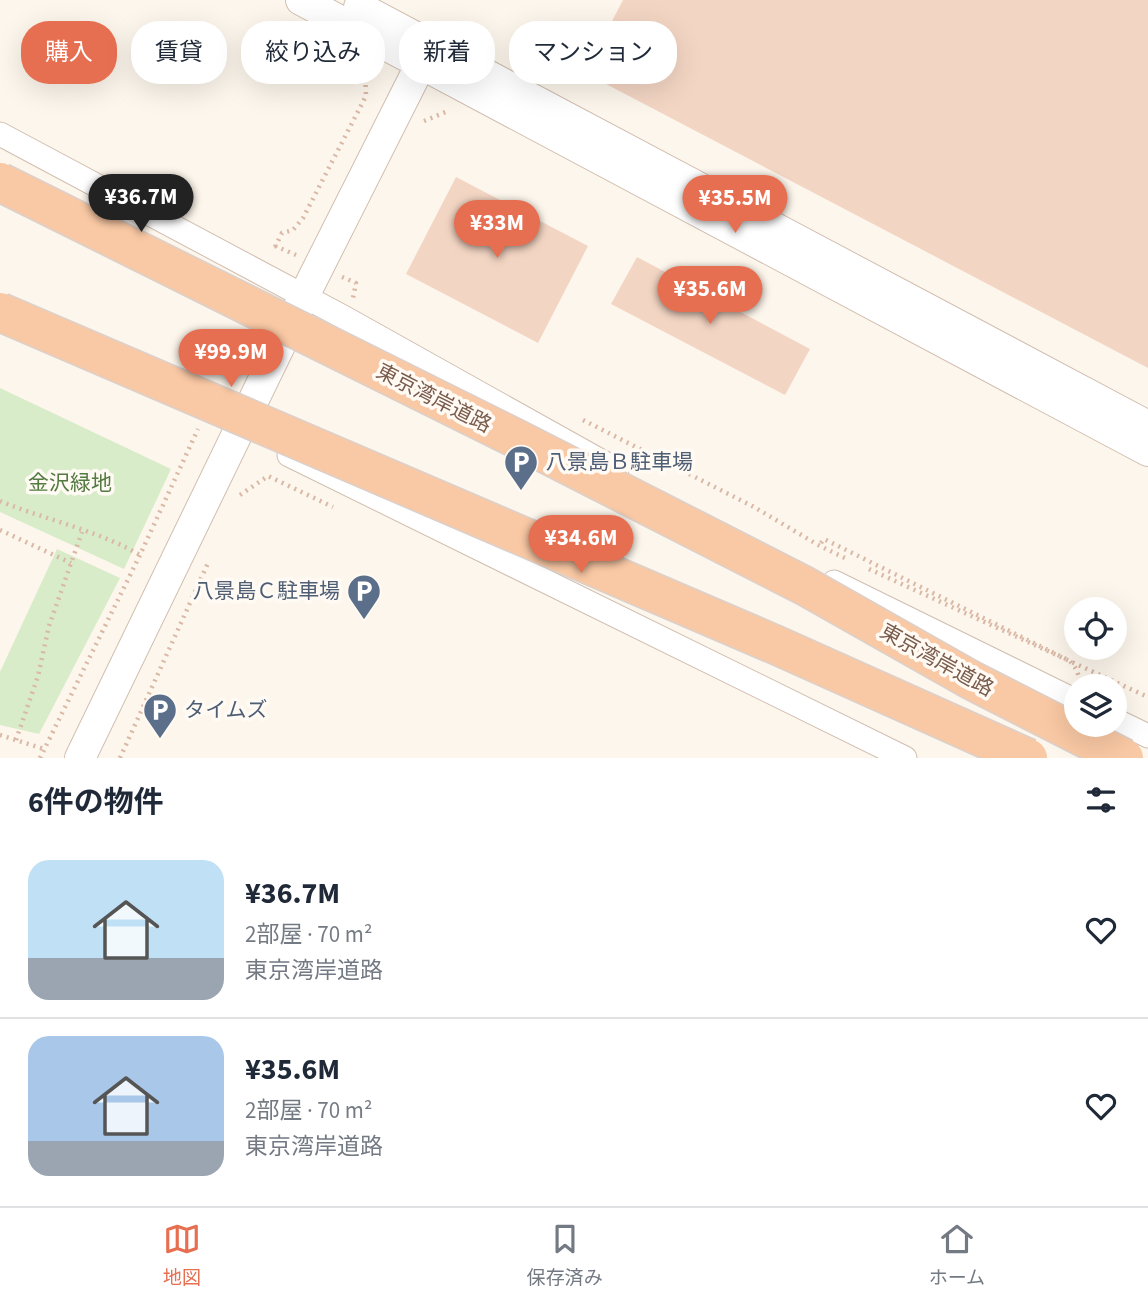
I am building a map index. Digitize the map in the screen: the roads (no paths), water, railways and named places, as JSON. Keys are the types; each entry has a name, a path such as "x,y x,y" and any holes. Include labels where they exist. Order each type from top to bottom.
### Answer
{"highway":[{"name":"東京湾岸道路","path":"0,182 517,439 793,580 971,680 1124,758"},
{"path":"0,312 650,591 1028,758"}],"street":[{"path":"301,0 399,42"},
{"path":"346,0 399,36"},
{"path":"80,758 304,296 411,84"},
{"path":"481,84 1148,451"},
{"path":"484,84 1148,426"},
{"path":"0,134 304,296 711,522 1064,695"},
{"path":"238,431 905,758"},
{"path":"1127,726 1148,736"}],"place":[{"name":"八景島Ｂ駐車場","path":"521,492"},
{"name":"八景島Ｃ駐車場","path":"364,621"},
{"name":"タイムズ","path":"160,740"}],"park label":[{"name":"金沢緑地","path":"70,483"}]}
